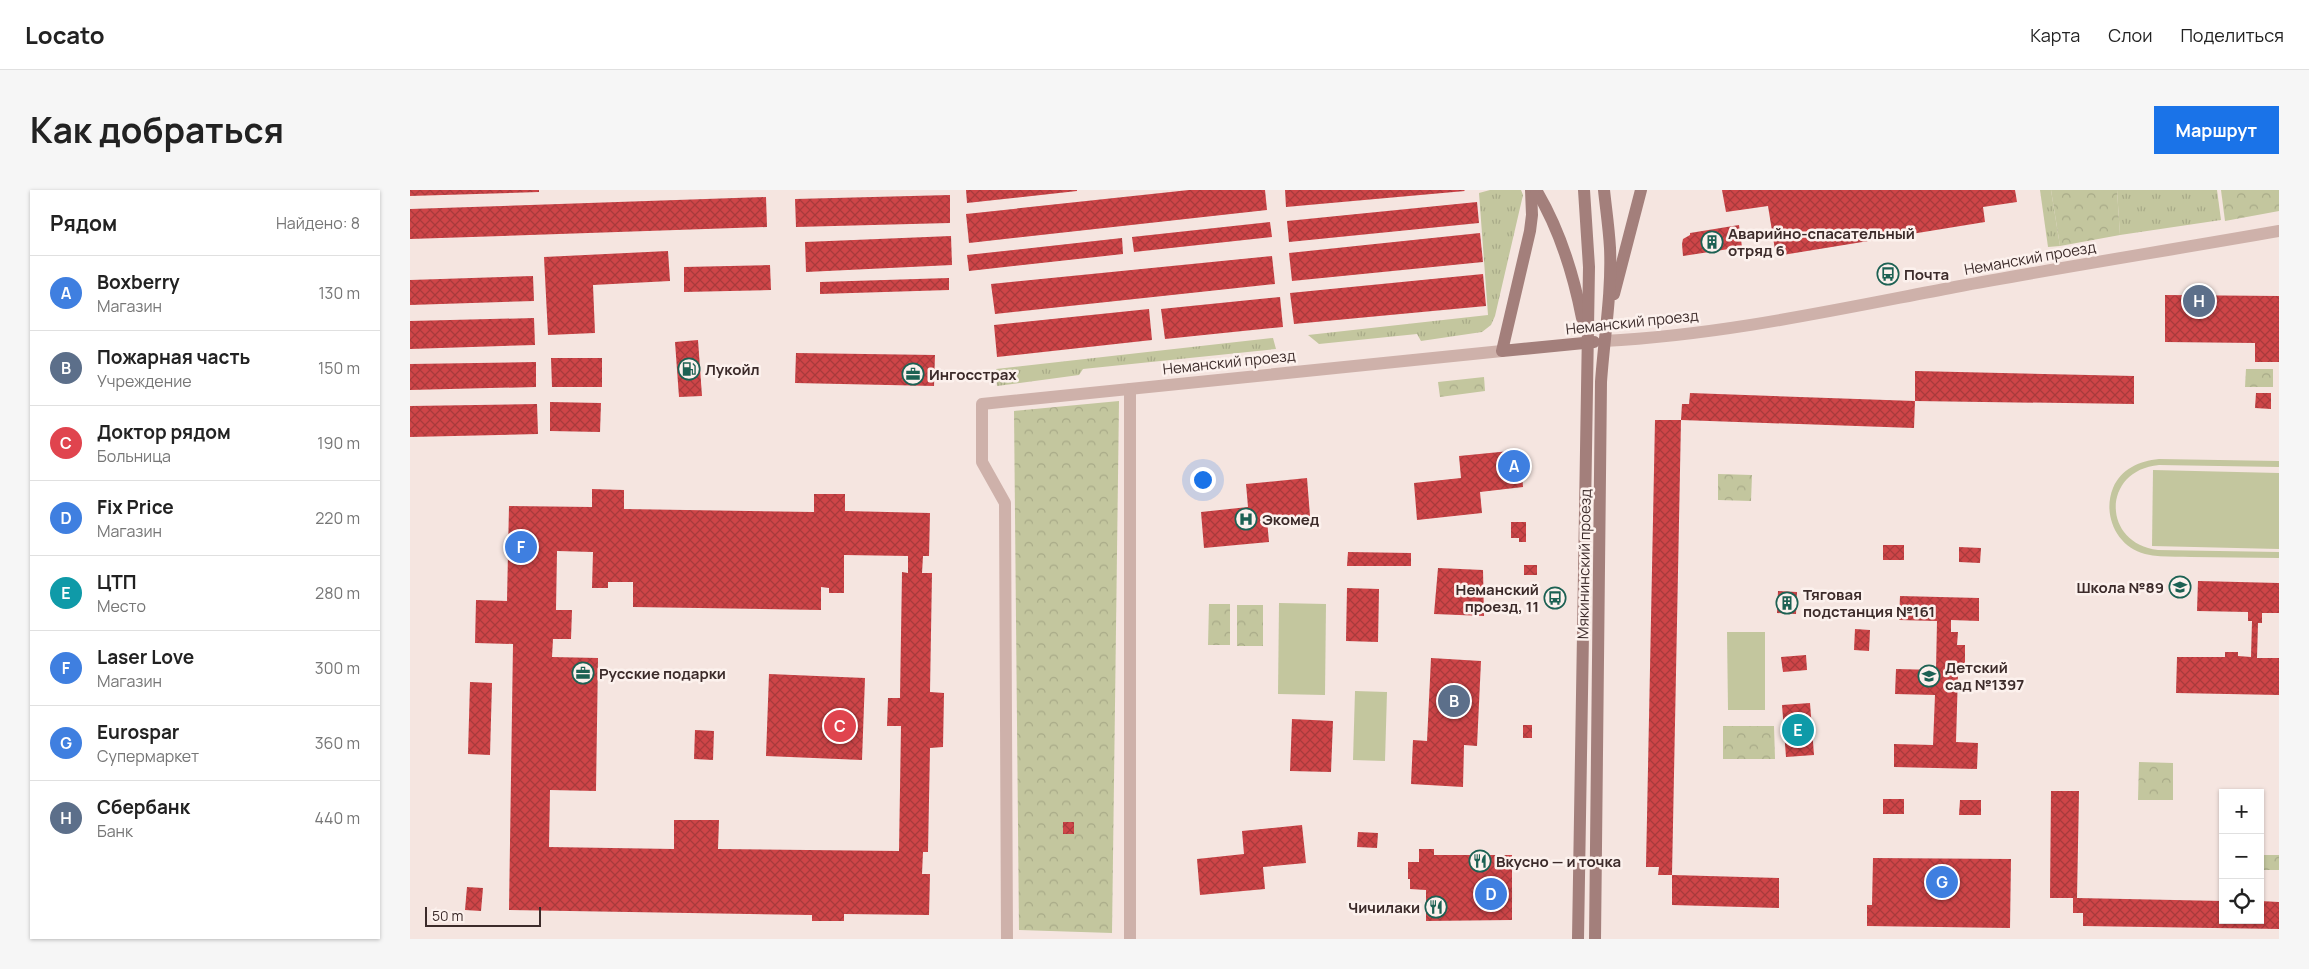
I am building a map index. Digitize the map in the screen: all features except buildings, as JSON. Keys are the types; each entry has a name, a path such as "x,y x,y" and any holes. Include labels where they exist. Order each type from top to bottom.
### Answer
{"main road":[{"path":"1502,351 1530,231 1532,215 1531,190"},
{"path":"1536,190 1550,214 1570,264 1587,343"},
{"name":"Мякининский проезд","path":"1578,939 1589,266 1584,190"},
{"name":"Мякининский проезд","path":"1595,939 1601,382 1608,317 1610,248 1604,190"},
{"path":"1608,317 1641,190"},
{"path":"1587,220 1596,244 1601,248 1610,248 1620,244 1629,233"},
{"name":"Неманский проезд","path":"1502,351 1604,341"}],"street":[{"name":"Неманский проезд","path":"1604,341 1658,338 1813,314 2048,270 2279,232"},
{"name":"Неманский проезд","path":"1007,939 1005,503 982,462 982,404 1502,351"},
{"path":"1130,388 1130,939"}],"green space":[{"path":"1490,190 1521,190 1523,195 1495,316 1491,325 1482,332 1421,341 1417,334 1319,344 1308,335 1488,315 1479,193"},
{"path":"2040,190 2051,190 2060,246 2048,247"},
{"path":"2051,190 2117,190 2120,235 2060,246"},
{"path":"2117,190 2217,190 2221,220 2120,235"},
{"path":"2221,190 2279,190 2279,211 2225,221"},
{"path":"1273,338 1276,349 1083,369 1079,375 997,386 996,369"},
{"path":"2246,369 2273,369 2273,387 2245,387"},
{"path":"1484,377 1485,391 1440,397 1438,382"},
{"path":"1119,401 1112,933 1019,930 1014,411"},
{"path":"2159,459 2279,461 2279,467 2159,465 2140,470 2127,479 2119,492 2116,507 2118,521 2126,534 2139,545 2158,550 2279,552 2279,558 2156,556 2145,554 2127,545 2114,528 2111,519 2109,509 2113,488 2116,481 2132,467"},
{"path":"2153,470 2279,473 2279,549 2152,546"},
{"path":"1718,474 1752,475 1751,501 1718,500"},
{"path":"1279,603 1326,604 1325,695 1278,694"},
{"path":"1209,604 1230,604 1230,645 1208,645"},
{"path":"1237,605 1263,605 1263,646 1237,646"},
{"path":"1727,632 1765,632 1765,710 1728,710"},
{"path":"1355,691 1387,692 1385,761 1353,760"},
{"path":"1723,726 1774,726 1775,759 1723,759"},
{"path":"2139,762 2173,763 2173,800 2138,800"},
{"path":"2264,855 2279,855 2279,870 2264,870"}],"place":[{"name":"Аварийно-спасательный отряд 6","path":"1712,242"},
{"name":"Почта","path":"1888,274"},
{"name":"Сбербанк","path":"2199,301"},
{"name":"Лукойл","path":"689,369"},
{"name":"Ингосстрах","path":"913,374"},
{"name":"Boxberry","path":"1514,466"},
{"name":"Экомед","path":"1246,519"},
{"name":"Laser Love","path":"521,547"},
{"name":"Школа №89","path":"2180,587"},
{"name":"Неманский проезд, 11","path":"1555,598"},
{"name":"Тяговая подстанция №161","path":"1787,603"},
{"name":"Русские подарки","path":"583,673"},
{"name":"Детский сад №1397","path":"1929,676"},
{"name":"Пожарная часть","path":"1454,701"},
{"name":"Доктор рядом","path":"840,726"},
{"name":"ЦТП","path":"1798,730"},
{"name":"Вкусно — и точка","path":"1480,861"},
{"name":"Eurospar","path":"1942,882"},
{"name":"Fix Price","path":"1491,894"},
{"name":"Чичилаки","path":"1436,907"}]}
